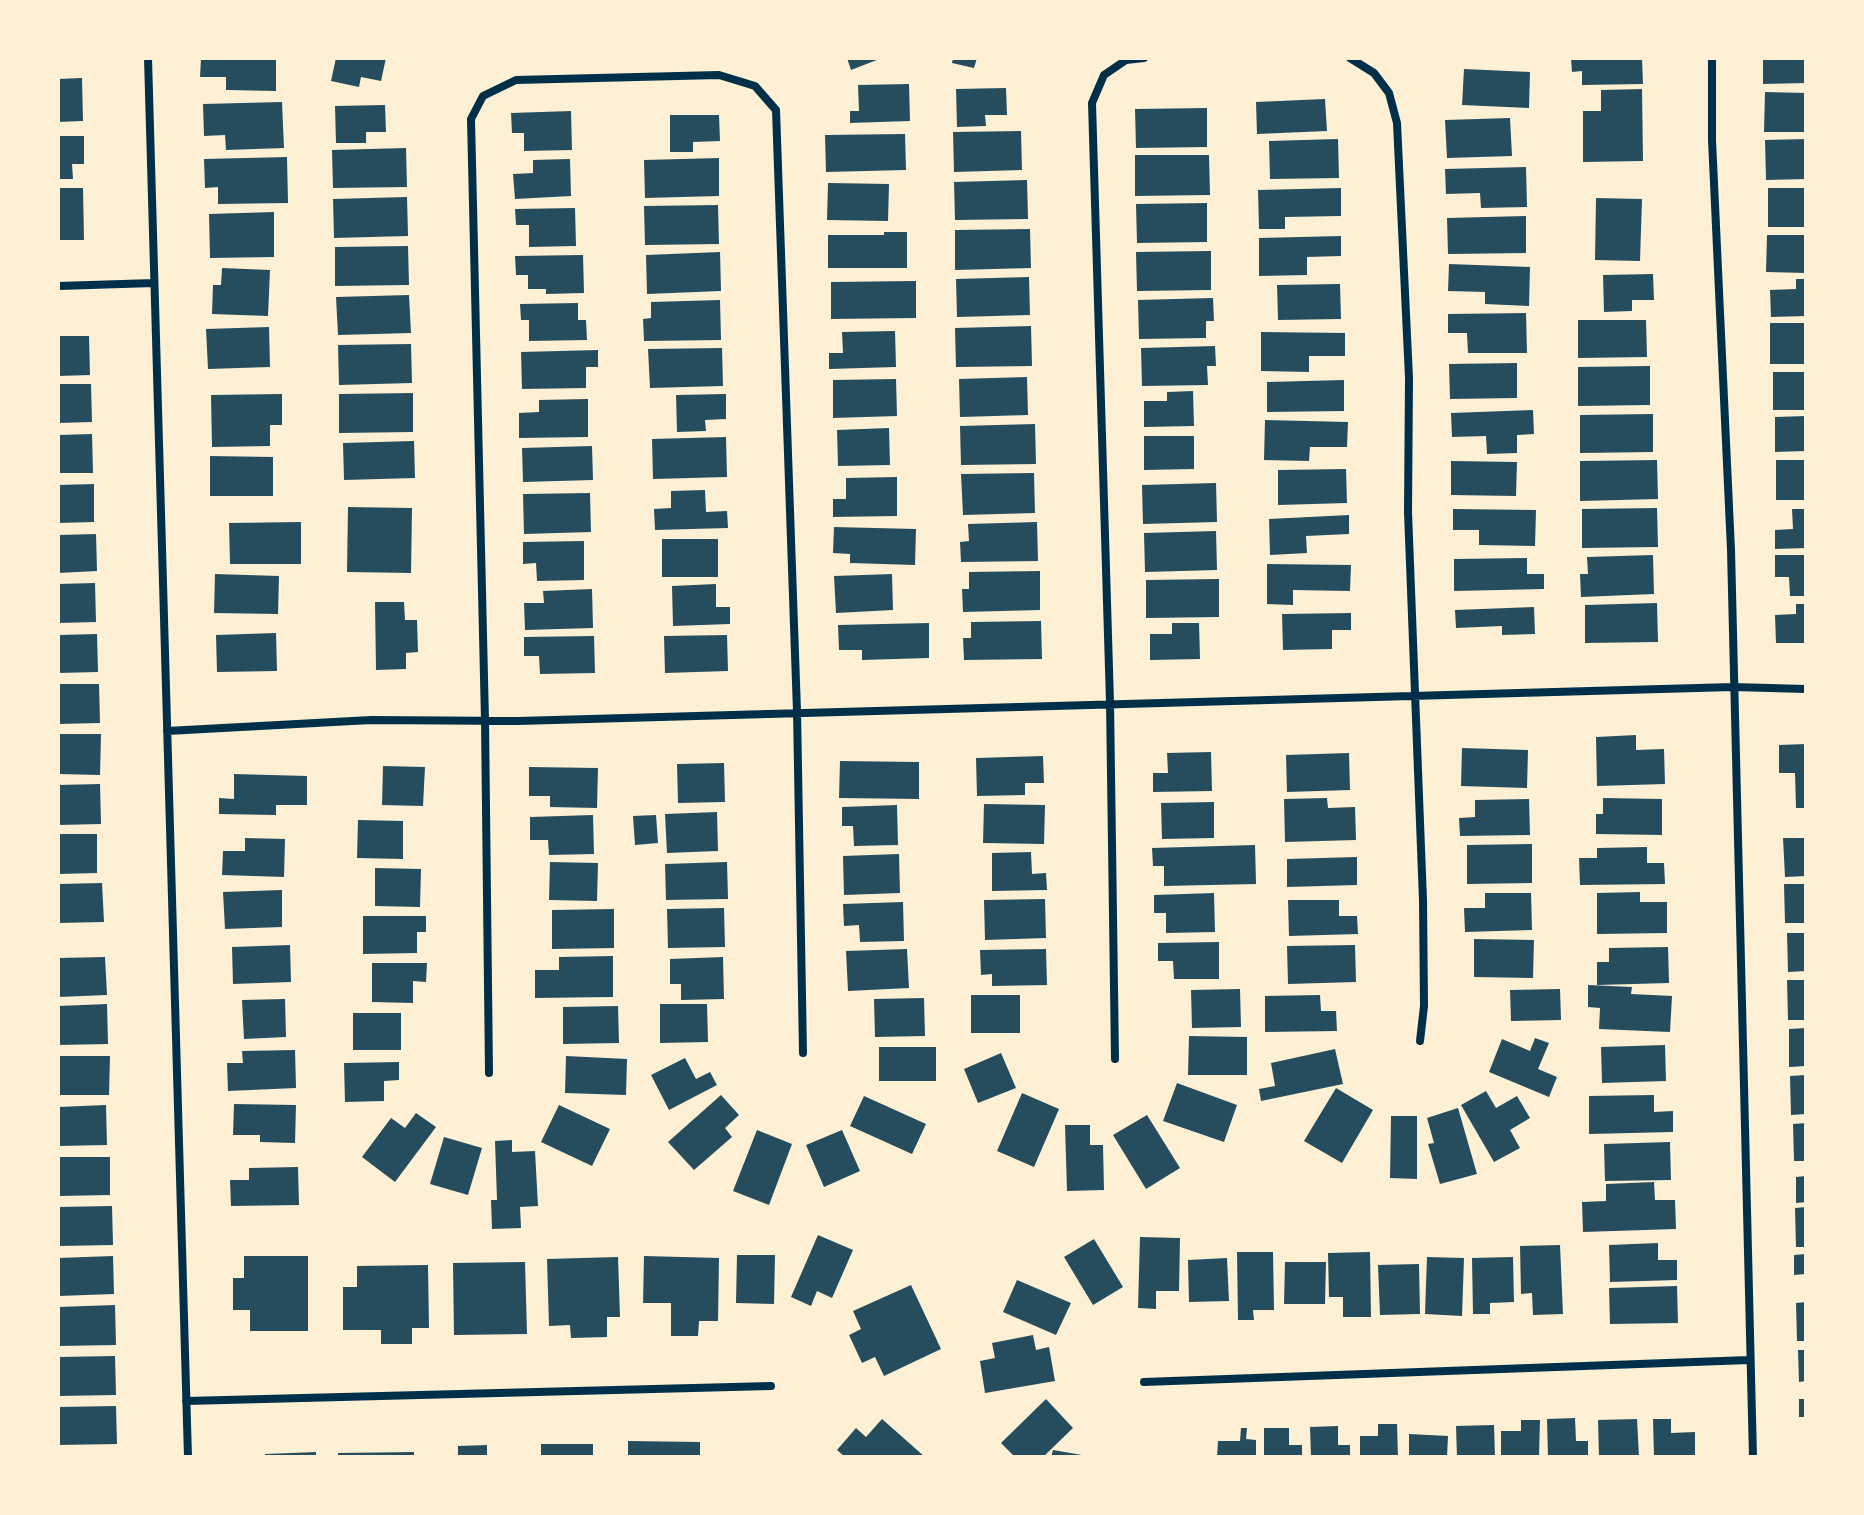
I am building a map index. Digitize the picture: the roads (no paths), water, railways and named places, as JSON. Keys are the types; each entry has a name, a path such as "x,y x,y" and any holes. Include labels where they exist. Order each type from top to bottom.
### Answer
{"street":[{"path":"148,58 188,1457"},
{"path":"1115,1059 1110,702 1092,103 1104,75 1126,60 1144,58"},
{"path":"1350,58 1374,73 1389,93 1397,123 1409,378 1408,512 1423,900 1424,1006 1420,1041"},
{"path":"1712,58 1747,1160 1753,1457"},
{"path":"489,1073 485,720 471,119 483,96 516,80 719,75 755,86 776,110 797,711 803,1053"},
{"path":"58,286 154,283"},
{"path":"167,731 371,720 485,720 1733,687 1806,689"},
{"path":"1144,1382 1749,1360"},
{"path":"186,1401 771,1386"}]}
